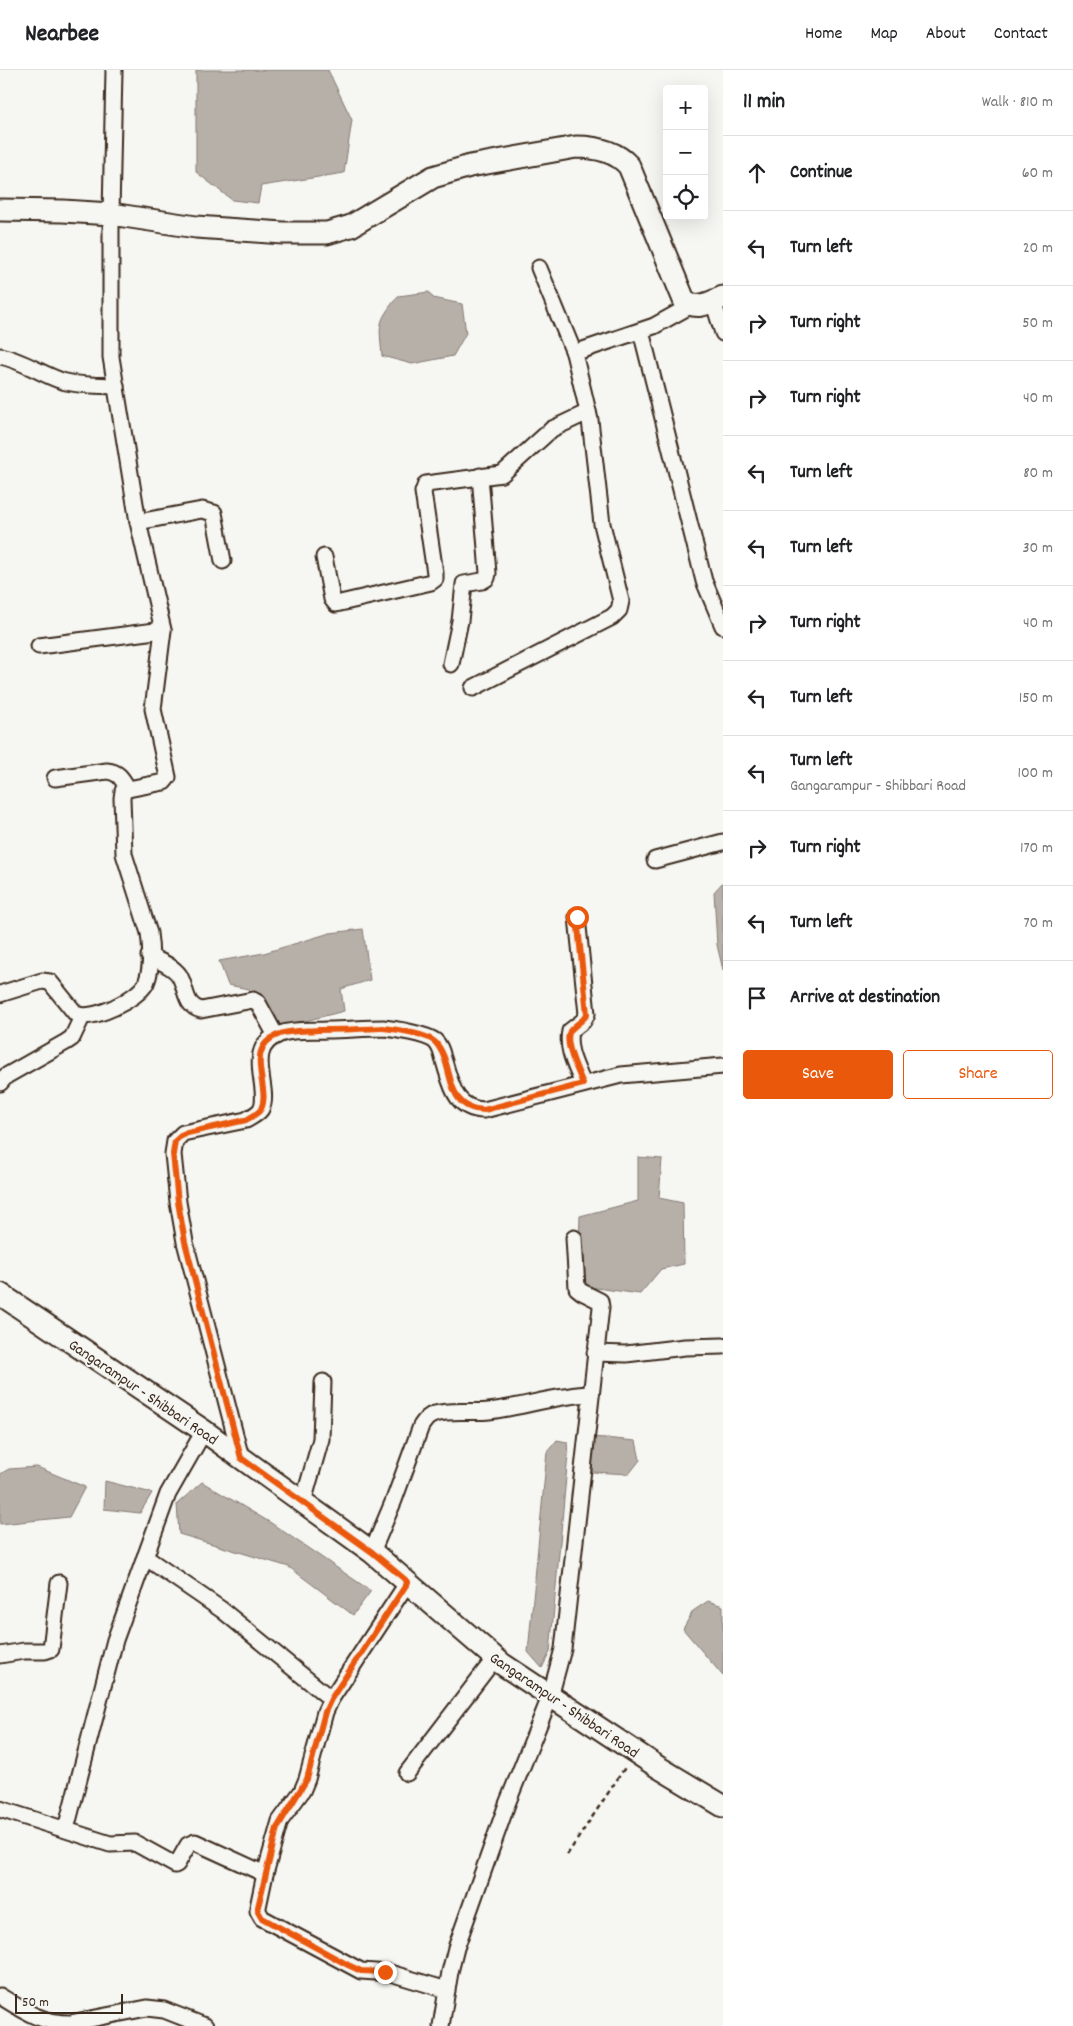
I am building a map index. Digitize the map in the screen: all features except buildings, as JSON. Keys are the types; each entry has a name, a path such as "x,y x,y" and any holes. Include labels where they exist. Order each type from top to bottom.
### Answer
{"main road":[{"path":"0,210 111,214 196,227 283,233 327,233 351,226 433,177 470,166 566,148 592,148 615,155 628,166 684,300 690,306 718,300"},
{"name":"Gangarampur - Shibbari Road","path":"0,1294 204,1431 372,1552 495,1658 550,1697 723,1806"}],"street":[{"path":"0,994 42,981 50,982 57,988 76,1014 82,1017 97,1015 133,997 141,991 147,982 150,956 149,933 123,844 122,798 123,792 128,789 164,782 168,777 153,709 163,630 138,522 111,357 114,70"},
{"path":"473,688 612,617 619,610 621,601 602,524 588,412 574,353 539,268"},
{"path":"718,300 723,332"},
{"path":"574,353 641,331 664,321 690,306"},
{"path":"641,331 704,581 723,626"},
{"path":"0,356 12,359 62,381 75,384 116,386"},
{"path":"324,557 332,599 336,604 431,582 435,579 435,573 423,487 432,482 502,474 552,429 588,412"},
{"path":"451,664 460,621 464,584 482,581 487,578 488,573 480,476"},
{"path":"138,522 202,510 214,513 223,561"},
{"path":"39,646 163,630"},
{"path":"55,778 108,771 119,774 128,789"},
{"path":"654,860 723,842"},
{"path":"577,917 587,1014 583,1021 570,1031 568,1040 583,1084"},
{"path":"150,956 174,970 179,976 186,997 195,1008 201,1010 253,1000 258,1003 276,1036"},
{"path":"0,1083 6,1076 72,1038 82,1017"},
{"path":"241,1458 185,1242 178,1202 173,1154 175,1141 183,1134 246,1120 254,1116 261,1108 263,1100 260,1058 263,1048 270,1040 289,1032 383,1028 423,1036 434,1041 441,1050 456,1096 465,1105 474,1109 484,1110 583,1084 634,1073 723,1066"},
{"path":"441,2026 456,1948 500,1822 550,1697 563,1649 596,1353 600,1300 577,1288 574,1238"},
{"path":"596,1353 626,1354 685,1347 723,1346"},
{"path":"303,1502 320,1439 323,1382"},
{"path":"372,1552 394,1500 421,1426 428,1416 438,1413 510,1408 561,1396 591,1394"},
{"path":"66,1830 115,1640 168,1494 204,1431"},
{"path":"145,1557 222,1610 331,1699"},
{"path":"408,1582 331,1699 325,1712 307,1779 302,1791 280,1821 265,1874 258,1911 262,1918 361,1971 390,1973 447,1990"},
{"path":"0,1655 24,1651 45,1652 50,1649 59,1583"},
{"path":"407,1773 495,1658"},
{"path":"0,1809 110,1844 135,1844 175,1865 188,1845 194,1842 265,1874"},
{"path":"0,1996 32,2022 70,2023 147,2008 164,2010 177,2021 205,2026"}],"path":[{"path":"567,1854 635,1752"}],"shaded area":[{"path":"196,70 328,70 352,120 344,173 261,186 258,203 232,200 196,172"},
{"path":"429,292 433,298 462,304 466,333 453,356 412,364 382,356 381,323 391,305 398,296"},
{"path":"723,882 723,970 717,945 714,892"},
{"path":"363,929 370,980 341,989 344,1011 274,1029 254,990 228,985 219,961 264,953 330,933"},
{"path":"638,1157 662,1159 659,1198 683,1203 684,1264 661,1269 640,1294 589,1287 578,1283 580,1216 638,1201"},
{"path":"593,1437 636,1441 640,1460 629,1474 592,1472"},
{"path":"557,1440 567,1442 568,1455 550,1652 542,1668 528,1652 547,1452"},
{"path":"37,1467 85,1487 69,1517 0,1524 0,1474 9,1469"},
{"path":"105,1481 152,1493 140,1513 104,1509"},
{"path":"202,1482 271,1523 371,1591 353,1615 289,1567 179,1534 177,1504"},
{"path":"708,1601 723,1606 723,1676 683,1629 693,1611"}],"route":[{"path":"385,1972 361,1971 348,1965 262,1918 259,1915 258,1907 277,1828 302,1791 325,1712 331,1699 408,1582 372,1552 241,1458 185,1242 178,1202 173,1154 175,1141 183,1134 195,1130 246,1120 254,1116 261,1108 263,1100 260,1058 263,1048 278,1034 289,1032 383,1028 423,1036 434,1041 441,1050 456,1096 465,1105 474,1109 484,1110 583,1084 568,1040 570,1031 583,1021 587,1014 577,917"}]}
